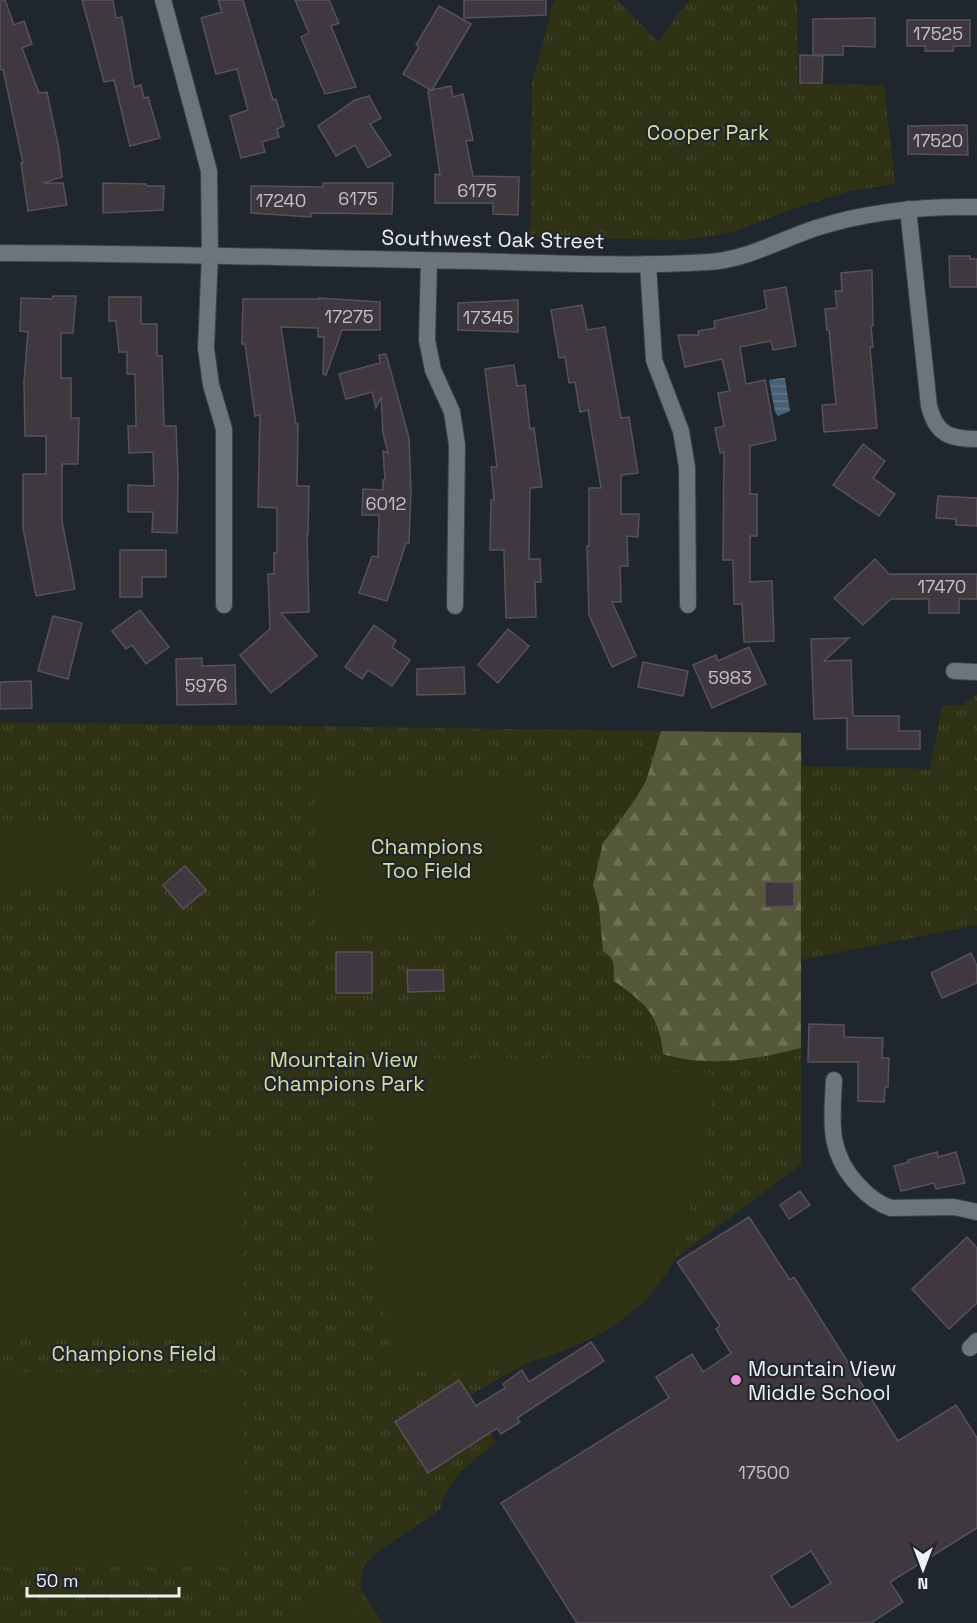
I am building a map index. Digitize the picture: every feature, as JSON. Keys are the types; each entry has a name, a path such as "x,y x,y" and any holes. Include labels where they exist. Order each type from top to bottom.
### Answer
{"street":[{"path":"163,0 209,171 210,254 206,348 211,385 224,429 224,605"},
{"name":"Southwest Oak Street","path":"0,253 210,254 429,261 648,264 724,261 840,221 908,209 977,207"},
{"path":"908,209 928,406 933,421 940,430 951,437 977,440"},
{"path":"429,261 427,340 434,370 452,412 457,446 455,606"},
{"path":"648,264 654,360 681,431 687,467 688,605"},
{"path":"954,671 977,672"},
{"path":"834,1080 832,1130 834,1143 844,1168 864,1191 883,1206 891,1208 954,1207 977,1212"}],"green space":[{"name":"Cooper Park","path":"554,0 618,0 658,42 689,0 797,0 798,84 884,85 895,184 850,191 801,206 732,232 708,237 681,240 530,237 532,82"},
{"name":"Mountain View Champions Park","path":"977,694 977,925 801,960 801,1164 675,1259 649,1298 619,1322 582,1343 525,1364 467,1397 496,1443 469,1464 457,1477 446,1492 440,1509 371,1556 372,1558 364,1566 360,1588 383,1623 0,1623 0,722 801,733 802,766 930,769 942,706 963,705"},
{"path":"661,731 801,733 801,1048 767,1056 714,1061 697,1061 663,1054 658,1029 649,1011 614,981 612,961 603,951 599,906 593,885 603,843 646,781"},
{"name":"Champions Too Field","path":"315,780 538,780 538,934 315,935"},
{"path":"0,823 93,824 92,884 0,883"},
{"path":"590,1058 675,1072 711,1073 710,1108 703,1157 674,1260 657,1286 611,1327 554,1354 524,1363 462,1373 394,1371 378,1265 379,1071 393,1059"},
{"path":"243,1139 243,1334 0,1334 0,1140"},
{"path":"0,1372 244,1372 245,1567 0,1567"},
{"path":"335,1584 361,1623 279,1623"}],"water":[{"path":"785,378 790,411 778,416 775,412 769,380"}],"building":[{"path":"0,0 5,0 14,25 24,21 32,44 22,48 39,93 47,92 59,149 62,177 43,183 63,183 67,205 28,211 21,163 23,163 3,69 0,70"},
{"path":"82,0 113,0 116,18 122,17 134,87 141,85 144,98 148,97 160,138 130,146 114,80 104,82"},
{"path":"218,0 243,0 273,100 276,99 284,126 277,129 279,137 262,142 265,152 241,158 230,116 248,110 237,69 216,74 201,18 222,12"},
{"path":"295,0 329,0 339,23 331,26 356,87 325,94 301,37 309,33"},
{"path":"464,0 546,0 546,15 464,18"},
{"path":"439,6 471,24 432,90 451,86 453,97 463,94 473,140 466,141 473,176 519,177 518,215 493,214 493,203 435,203 435,174 440,175 428,91 431,90 403,74 419,47 416,45"},
{"path":"875,18 875,47 843,46 843,55 813,55 813,19"},
{"path":"907,20 970,20 970,46 954,46 953,51 925,51 925,46 907,46"},
{"path":"800,55 823,56 822,83 800,83"},
{"path":"369,96 381,118 370,124 391,155 368,168 355,145 336,156 318,126 355,100"},
{"path":"967,125 968,155 908,154 908,126"},
{"path":"103,183 164,186 163,210 103,213"},
{"path":"323,183 393,183 392,214 311,213 311,217 251,213 251,186 323,187"},
{"path":"949,256 970,256 970,259 977,259 977,287 950,287"},
{"path":"872,270 873,347 870,347 877,428 824,432 822,405 836,404 825,309 837,308 835,291 842,291 841,273"},
{"path":"786,287 796,346 773,350 771,341 740,347 746,384 765,380 776,440 750,446 750,494 757,494 757,536 750,536 750,582 772,581 774,641 744,642 742,604 734,604 733,560 723,560 724,452 720,453 715,428 724,426 718,393 730,391 722,359 685,367 678,335 699,335 698,331 715,328 714,321 767,309 764,291"},
{"path":"53,296 76,296 73,333 61,333 61,378 71,378 71,418 79,418 78,464 62,464 62,521 75,589 36,596 23,528 23,474 46,474 46,436 25,436 24,382 28,332 20,331 21,298 52,299"},
{"path":"109,297 141,297 141,324 157,324 157,356 162,356 164,426 176,426 177,533 152,532 153,512 128,512 128,485 154,486 153,452 129,453 128,426 136,426 135,374 127,374 127,352 119,352 116,321 109,321"},
{"path":"319,298 380,302 380,330 342,330 326,375 323,374 324,337 318,337 318,328 281,327 296,424 298,424 297,486 309,486 307,534 309,612 281,613 317,656 271,693 240,655 270,629 268,574 274,574 274,553 277,553 277,508 258,507 260,415 255,416 245,344 242,344 243,299"},
{"path":"518,300 518,332 458,330 458,303"},
{"path":"582,305 587,330 605,327 621,418 629,417 638,473 621,475 621,514 639,514 638,537 627,536 628,566 620,566 621,602 612,602 636,656 612,667 589,615 587,546 589,546 589,488 601,488 588,410 580,412 575,382 569,383 565,357 559,358 551,310"},
{"path":"386,354 409,438 411,491 409,543 406,543 387,601 359,593 372,556 378,557 379,515 362,515 363,489 383,490 383,480 385,480 383,451 388,453 383,433 381,397 376,408 372,392 346,399 339,374 380,363 379,355"},
{"path":"514,365 517,386 525,385 530,429 534,428 542,487 530,488 529,559 540,559 541,582 535,582 536,617 506,618 504,550 490,550 491,500 494,500 491,467 497,467 485,369"},
{"path":"863,444 885,461 873,478 895,494 879,516 833,485"},
{"path":"938,496 977,498 977,526 956,525 956,519 936,518"},
{"path":"120,550 166,550 166,577 142,577 142,597 120,597"},
{"path":"875,559 889,574 977,574 977,599 959,599 959,613 929,613 929,599 891,599 863,625 834,598"},
{"path":"140,610 169,647 146,664 132,645 126,649 112,631"},
{"path":"53,616 82,623 68,679 38,671"},
{"path":"374,625 396,641 392,647 410,660 392,686 368,670 362,679 345,667"},
{"path":"508,629 529,646 498,683 478,665"},
{"path":"849,638 824,661 851,660 853,716 899,716 899,731 920,731 920,749 847,749 847,718 814,719 811,639"},
{"path":"749,647 766,684 712,708 693,665 716,655 718,661"},
{"path":"202,658 202,666 235,665 236,704 177,705 176,659"},
{"path":"643,662 688,671 683,696 638,687"},
{"path":"464,667 465,694 417,695 417,669"},
{"path":"31,681 32,708 0,709 0,682"},
{"path":"185,866 206,890 183,909 163,885"},
{"path":"765,882 794,882 794,906 765,907"},
{"path":"336,952 372,952 372,993 336,993"},
{"path":"971,953 977,966 977,983 942,998 931,973"},
{"path":"407,970 443,970 444,991 408,992"},
{"path":"809,1024 844,1025 844,1037 883,1038 882,1058 889,1058 888,1087 885,1087 884,1102 858,1101 858,1062 808,1062"},
{"path":"937,1152 938,1157 956,1152 965,1183 936,1189 934,1183 901,1191 894,1166"},
{"path":"800,1191 810,1205 789,1219 780,1205"},
{"path":"749,1217 790,1280 794,1277 898,1441 956,1405 977,1438 977,1528 890,1582 903,1602 871,1623 577,1623 501,1503 669,1398 656,1377 692,1354 703,1372 731,1353 716,1329 720,1326 677,1262","holes":["811,1551 831,1583 791,1608 771,1576"]},
{"path":"967,1237 977,1248 977,1303 949,1329 912,1289"},
{"path":"591,1342 604,1361 517,1418 520,1422 501,1434 497,1428 428,1473 395,1422 459,1380 476,1406 505,1388 503,1384 522,1370 529,1382"}],"place":[{"name":"Mountain View Middle School","path":"736,1380"}],"park label":[{"name":"Champions Field","path":"134,1353"}]}
